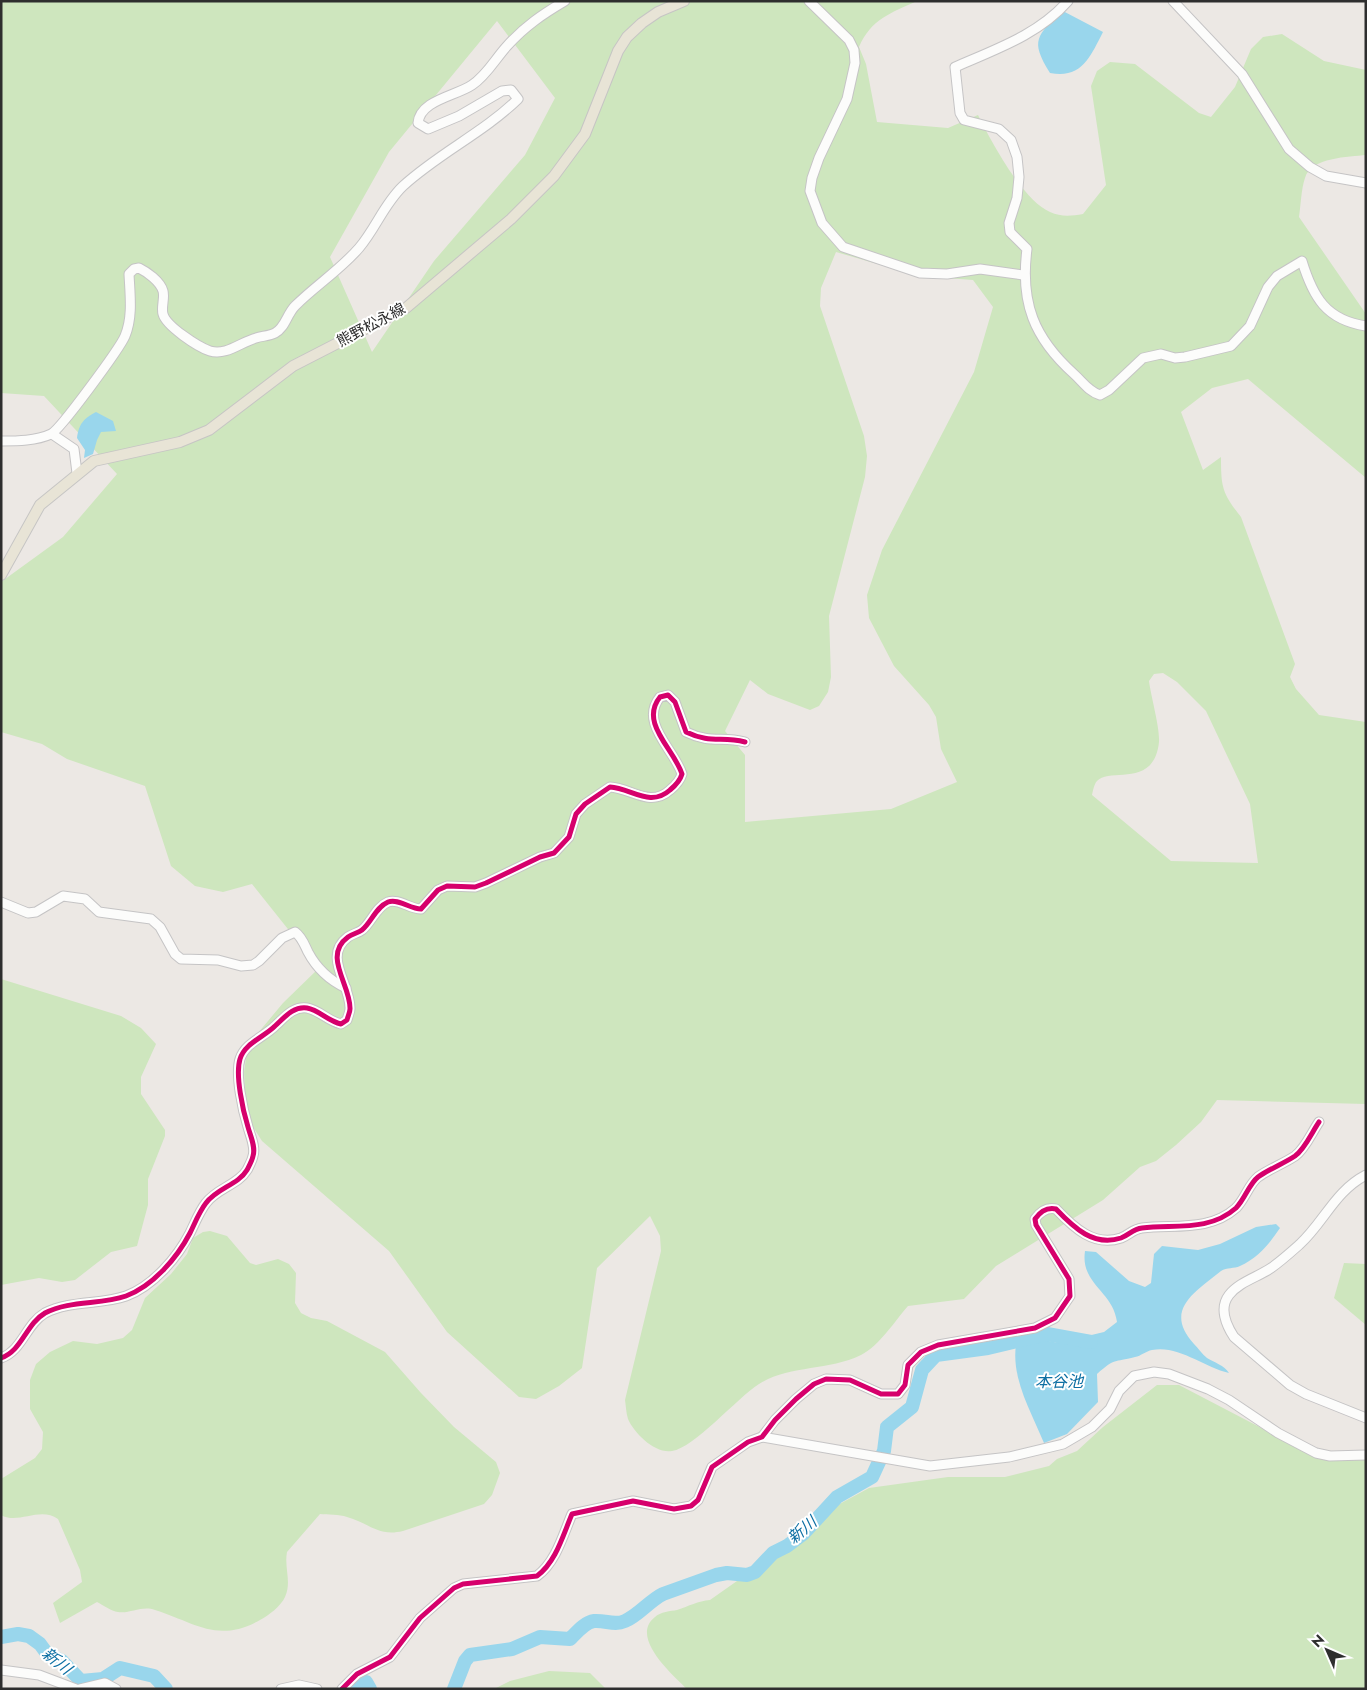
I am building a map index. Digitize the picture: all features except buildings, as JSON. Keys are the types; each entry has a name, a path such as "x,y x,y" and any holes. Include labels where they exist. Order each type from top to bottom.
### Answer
{"main road":[{"name":"熊野松永線","path":"1,574 40,506 77,473 94,461 180,442 209,430 292,366 406,308 527,204 554,176 585,134 618,51 627,37 658,12 684,1"}],"street":[{"path":"1,442 26,441 52,434 64,422 108,364 125,336 130,318 130,274 134,269 139,268 147,272 159,284 163,291 163,314 176,330 209,350 219,352 234,348 257,337 275,333 281,328 292,309 312,289 331,276 359,248 387,203 404,186 498,119 518,99 511,90 502,91 459,116 428,129 418,123 419,116 424,109 441,99 460,93 474,84 489,70 523,29 539,16 565,1"},
{"path":"809,1 849,40 854,50 855,63 847,99 819,158 812,178 810,191 822,223 843,247 920,273 947,274 980,269 1023,275"},
{"path":"1068,1 1044,24 1014,42 955,66 960,113 964,120 999,129 1011,140 1018,157 1018,191 1009,224 1010,232 1027,250 1023,275 1024,288 1030,309 1051,352 1092,392 1100,395 1109,390 1143,358 1150,355 1185,357 1231,346 1250,326 1268,287 1277,276 1302,261 1308,278 1322,303 1335,318 1366,326"},
{"path":"1173,1 1242,74 1288,149 1310,168 1326,176 1366,183"},
{"path":"52,434 74,450 77,473"},
{"path":"1,1358 9,1356 33,1323 44,1314 58,1308 126,1296 146,1286 170,1262 189,1235 205,1203 219,1190 246,1172 254,1156 254,1147 242,1102 238,1071 240,1059 259,1037 269,1032 291,1012 299,1008 307,1008 341,1024 347,1020 350,1009 346,988 338,968 338,953 341,945 348,937 362,930 389,901 421,909 438,890 446,886 475,886 502,877 540,857 554,853 566,843 576,814 605,790 618,788 638,796 660,797 680,781 682,774 653,719 653,709 660,697 668,695 675,702 686,732 713,741 734,739 745,742"},
{"path":"1,902 28,913 36,912 63,896 85,899 99,912 150,919 160,927 175,954 181,959 218,960 241,966 252,965 259,961 282,938 295,932 300,936 318,968 331,981 346,988"},
{"path":"762,1437 775,1420 814,1384 826,1379 850,1380 881,1394 898,1394 905,1385 908,1365 921,1352 938,1345 1035,1328 1055,1318 1070,1296 1069,1279 1036,1225 1035,1219 1040,1213 1051,1208 1056,1209 1084,1234 1093,1239 1110,1241 1124,1237 1136,1228 1166,1225 1201,1226 1235,1209 1245,1199 1256,1178 1296,1155 1319,1122"},
{"path":"1366,1176 1351,1183 1338,1196 1302,1243 1270,1268 1236,1288 1228,1296 1224,1306 1228,1328 1234,1337 1290,1385 1306,1394 1366,1418"},
{"path":"342,1689 357,1674 390,1657 420,1618 454,1588 463,1584 537,1576 545,1570 552,1561 572,1514 633,1501 674,1509 691,1506 698,1500 712,1467 748,1442 762,1437 930,1466 964,1464 1034,1452 1063,1444 1092,1427 1110,1409 1119,1391 1134,1376 1154,1372 1169,1374 1208,1389 1229,1400 1278,1433 1316,1453 1330,1456 1366,1455"},
{"path":"1,1670 39,1675 76,1689"},
{"path":"80,1689 105,1683 116,1689"},
{"path":"281,1689 299,1685 317,1689"}],"green space":[{"path":"1,1 917,1 890,13 876,23 864,37 859,47 866,64 877,122 948,128 978,115 1009,169 1029,196 1050,212 1066,216 1083,214 1106,185 1091,86 1097,71 1110,62 1135,64 1199,113 1211,117 1235,87 1251,49 1263,37 1282,34 1324,61 1366,70 1366,155 1331,159 1322,162 1309,171 1303,187 1299,217 1366,314 1366,478 1248,379 1212,388 1181,412 1203,470 1221,457 1222,483 1226,495 1241,517 1295,664 1290,677 1296,689 1319,715 1366,722 1366,1104 1217,1100 1201,1122 1156,1161 1140,1167 1103,1200 996,1266 964,1299 908,1306 881,1339 868,1351 835,1364 783,1374 759,1384 692,1441 672,1451 665,1451 652,1446 640,1436 631,1425 626,1412 625,1400 661,1251 660,1236 650,1216 597,1268 582,1368 559,1386 536,1399 519,1397 447,1332 389,1251 262,1141 246,1116 244,1072 248,1045 283,1003 319,968 252,884 223,892 195,886 171,866 145,786 67,759 42,744 1,732 1,582 63,537 117,474 44,396 1,393","holes":["497,21 555,98 525,155 434,261 372,352 330,257 389,152","836,252 919,276 973,280 993,307 974,372 882,550 867,595 869,618 894,666 929,705 936,717 941,749 957,782 891,809 745,822 745,755 725,731 750,680 768,694 810,710 819,706 828,692 831,677 829,616 865,477 867,456 864,436 820,306 821,288","1163,673 1177,682 1206,711 1250,804 1258,863 1171,861 1092,795 1096,782 1103,777 1141,771 1149,766 1155,757 1159,736 1149,681 1154,674"]},
{"path":"1,979 121,1016 141,1028 156,1044 141,1077 141,1094 165,1130 165,1136 148,1179 148,1205 137,1246 111,1252 75,1280 62,1282 39,1278 1,1285"},
{"path":"210,1231 227,1236 250,1263 256,1265 278,1259 289,1264 296,1273 295,1303 301,1313 311,1318 327,1321 385,1352 454,1427 496,1462 500,1473 492,1495 484,1504 403,1531 394,1532 380,1531 344,1516 320,1514 287,1552 288,1586 285,1597 267,1616 245,1627 218,1631 194,1625 150,1609 118,1612 97,1602 60,1623 53,1603 82,1582 80,1570 58,1519 44,1514 15,1518 1,1515 1,1479 35,1458 42,1449 43,1432 30,1409 30,1380 36,1364 50,1352 73,1341 97,1344 123,1338 132,1330 145,1298 171,1274 187,1254 193,1238 203,1232"},
{"path":"1344,1263 1366,1264 1366,1325 1334,1298"},
{"path":"1157,1385 1179,1385 1294,1445 1327,1455 1366,1460 1366,1689 687,1689 672,1675 650,1645 647,1635 648,1625 657,1615 710,1600 784,1548 810,1520 869,1488 948,1477 1005,1477 1049,1466 1057,1459 1077,1451 1103,1427"},
{"path":"549,1671 590,1673 606,1689 494,1689 510,1681"}],"water":[{"path":"1061,10 1103,32 1084,64 1070,73 1061,74 1050,73 1038,45 1042,33"},
{"path":"96,412 113,421 116,431 101,432 93,454 84,458 85,450 77,438 80,425"},
{"name":"本谷池","path":"1276,1224 1280,1228 1268,1245 1247,1262 1221,1271 1201,1286 1186,1303 1182,1311 1181,1321 1185,1332 1194,1344 1207,1358 1222,1366 1229,1373 1181,1353 1162,1349 1115,1361 1097,1374 1098,1402 1067,1434 1044,1443 1019,1383 1015,1358 1016,1345 1036,1338 1058,1343 1104,1332 1117,1322 1110,1302 1087,1272 1085,1251 1096,1252 1129,1281 1145,1287 1151,1283 1154,1254 1162,1246 1198,1250 1220,1244 1256,1227"}],"waterway":[{"name":"新川","path":"454,1689 465,1661 470,1655 512,1649 540,1637 570,1639 587,1623 594,1621 617,1623 625,1621 663,1594 716,1575 727,1573 747,1575 755,1572 773,1553 787,1546 803,1534 837,1497 872,1477 884,1451 887,1427 912,1407 922,1370 936,1355 988,1348 1047,1334 1091,1342"},
{"name":"新川","path":"1,1637 18,1634 29,1636 40,1644 48,1655 62,1661 81,1681 103,1679 120,1668 154,1676 166,1689"},
{"name":"新川","path":"350,1689 359,1681 366,1682 370,1689"}],"cycle path":[{"path":"1,1358 14,1350 33,1324 45,1313 65,1306 106,1301 126,1296 146,1285 171,1261 185,1242 206,1203 243,1175 252,1160 253,1145 244,1112 238,1074 242,1053 250,1044 271,1030 289,1013 297,1009 311,1009 341,1024 347,1020 350,1010 349,1000 337,962 337,953 348,937 362,930 384,904 396,901 421,909 438,890 447,886 475,887 540,857 554,853 569,837 576,814 585,804 610,787 648,797 663,795 670,790 678,783 682,774 660,736 653,716 660,697 668,695 675,702 686,732 702,738 745,742"},
{"path":"342,1689 357,1674 390,1657 420,1618 454,1588 463,1584 537,1576 554,1556 572,1514 633,1501 674,1509 691,1506 698,1500 712,1467 748,1442 762,1437 775,1420 814,1384 826,1379 850,1380 881,1394 898,1394 905,1385 908,1365 921,1352 938,1345 1035,1328 1055,1318 1070,1296 1069,1279 1036,1225 1035,1219 1044,1211 1056,1209 1077,1229 1093,1238 1102,1240 1121,1238 1142,1228 1191,1226 1214,1221 1226,1216 1236,1208 1258,1177 1299,1153 1319,1122"}]}
